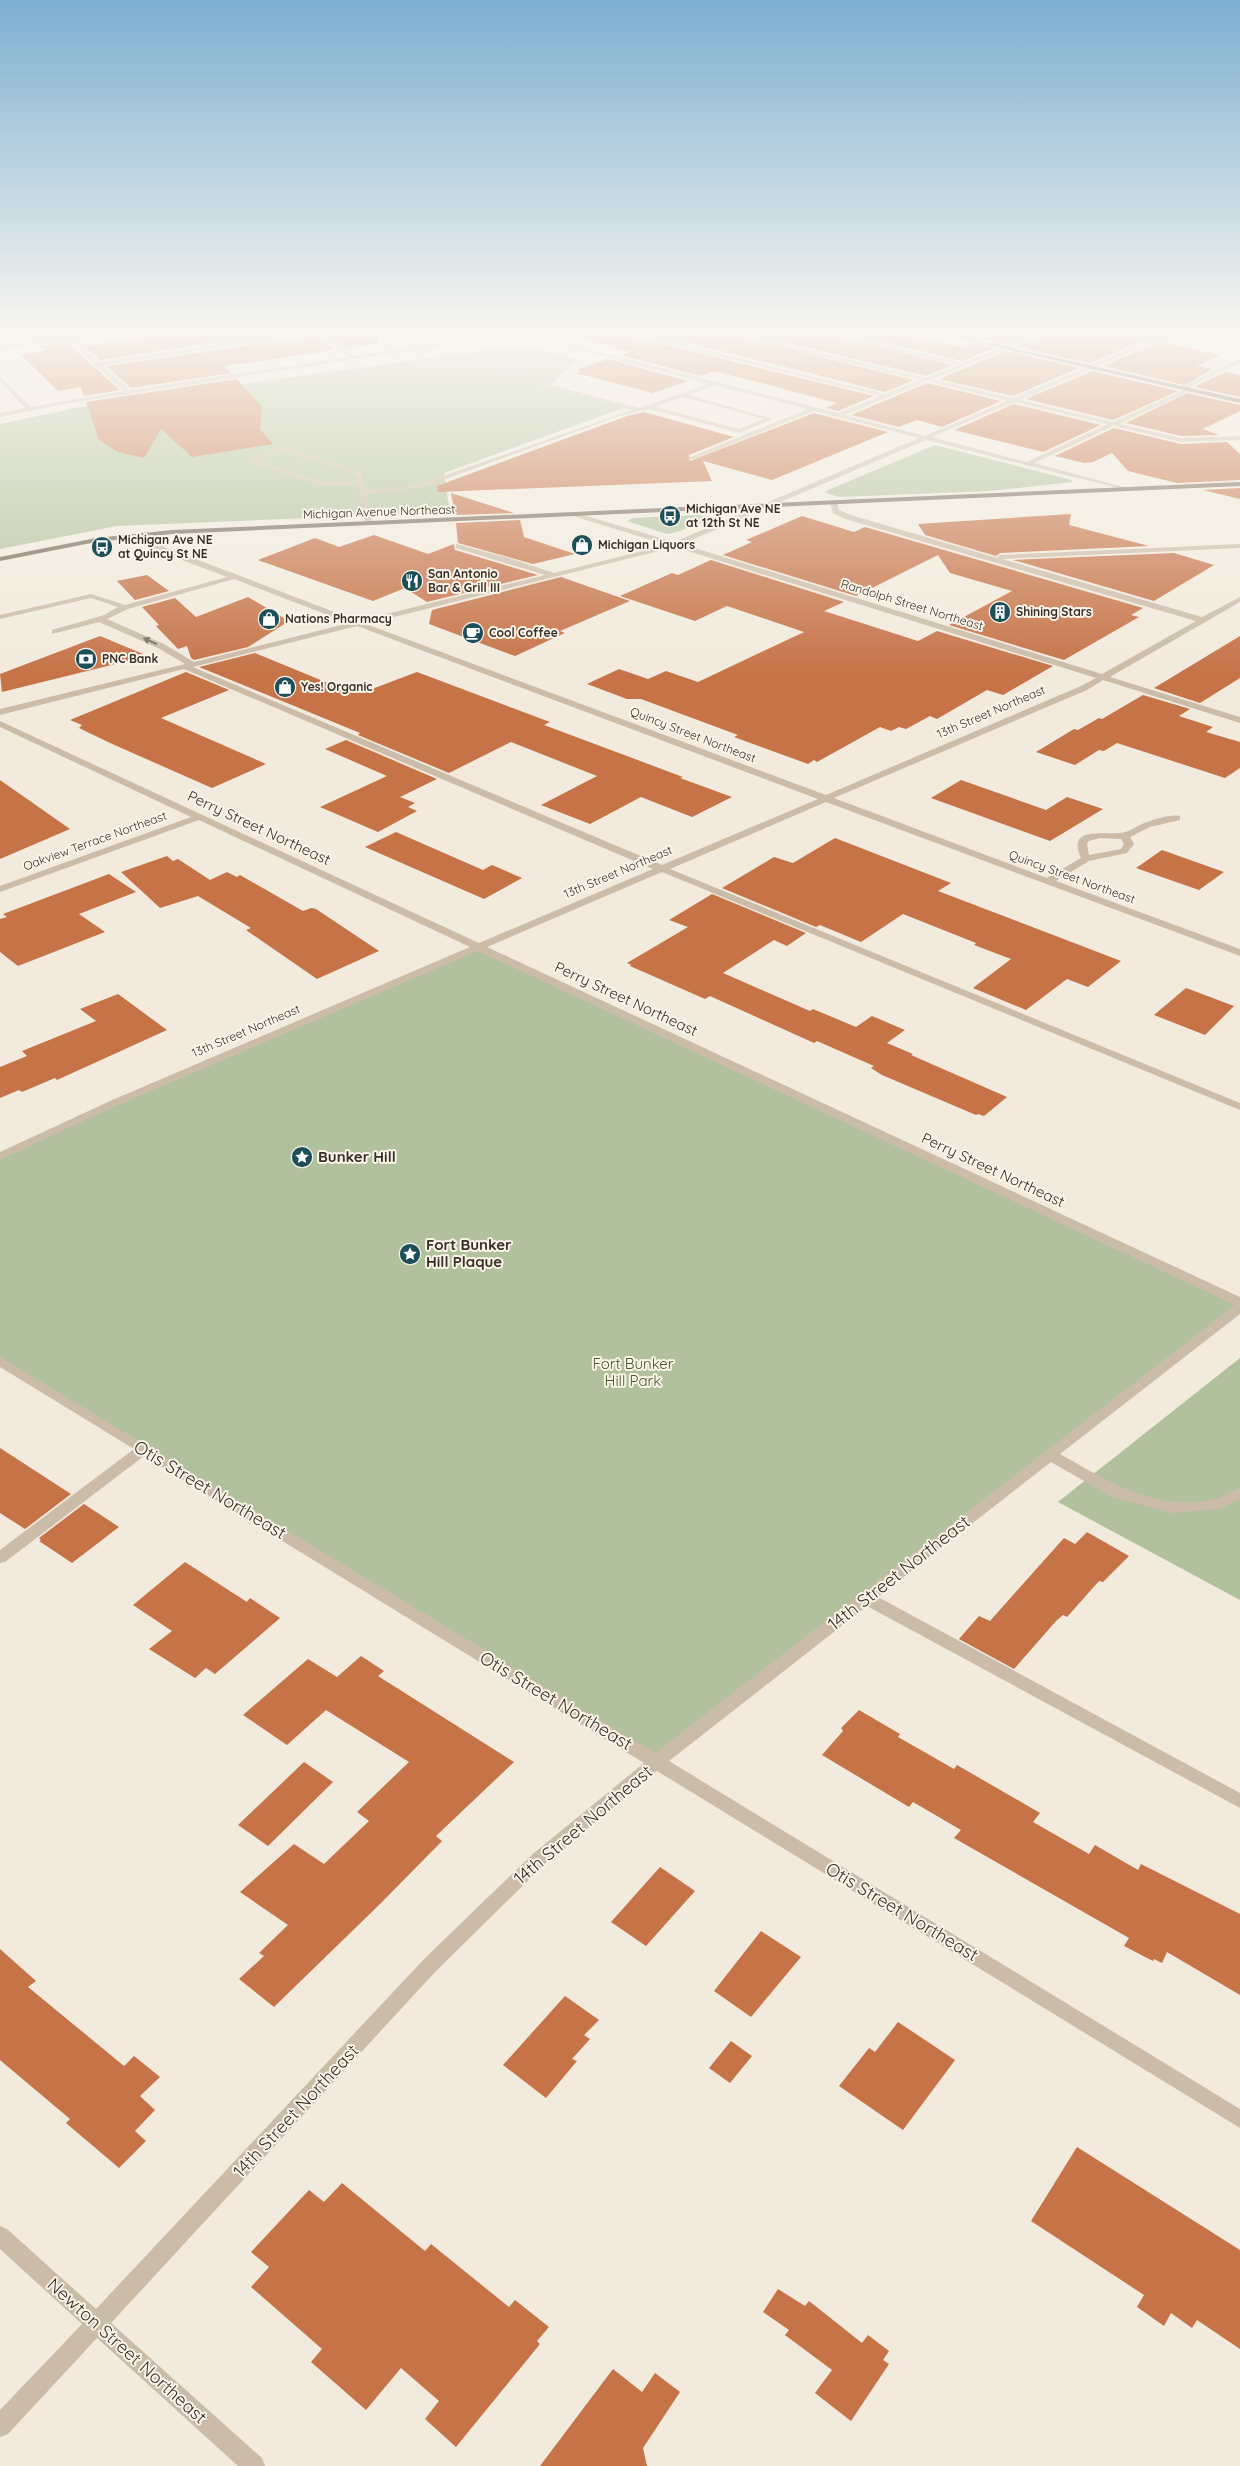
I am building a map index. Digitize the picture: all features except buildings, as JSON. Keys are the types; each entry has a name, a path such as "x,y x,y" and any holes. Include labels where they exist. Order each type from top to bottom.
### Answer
{"main road":[{"name":"Michigan Avenue Northeast","path":"0,559 91,541 141,535 1240,484"}],"street":[{"path":"362,492 421,486 540,443"},
{"path":"692,458 729,443"},
{"path":"0,712 674,545 915,443"},
{"path":"947,443 1129,490"},
{"path":"1027,464 1073,443"},
{"path":"360,483 319,483 250,460 284,449 359,473 369,524"},
{"path":"834,503 836,511 848,517 1203,620"},
{"name":"Randolph Street Northeast","path":"576,514 1240,720"},
{"name":"Quincy Street Northeast","path":"141,535 161,549 234,577 1240,953"},
{"path":"459,546 504,560 522,563 553,575"},
{"path":"990,557 1240,546"},
{"path":"55,632 100,619 125,607 234,577"},
{"path":"0,617 91,596 125,607"},
{"name":"13th Street Northeast","path":"0,1156 96,1110 1104,678 1240,599"},
{"path":"1227,606 1240,610"},
{"path":"100,619 160,646 188,665 660,868 1240,1107"},
{"name":"Perry Street Northeast","path":"0,724 1240,1302"},
{"name":"Oakview Terrace Northeast","path":"0,889 199,817"},
{"path":"1086,859 1081,851 1081,844 1084,841 1099,835 1125,836 1147,824 1177,818"},
{"path":"1048,881 1086,859 1117,855 1124,851 1129,844 1125,836"},
{"name":"14th Street Northeast","path":"0,2426 472,1923 540,1858 656,1762 1240,1306"},
{"name":"Otis Street Northeast","path":"0,1361 1240,2119"},
{"path":"0,1558 144,1449"},
{"path":"1050,1455 1117,1493 1171,1508 1220,1504 1240,1493"},
{"path":"866,1598 1240,1801"},
{"name":"Newton Street Northeast","path":"0,2236 254,2466"}],"green space":[{"path":"0,443 527,443 444,473 449,507 427,513 117,526 0,549"},
{"path":"935,445 1073,482 990,491 839,497 826,493 828,490"},
{"path":"699,515 706,517 707,520 667,534 627,521 633,518"},
{"name":"Fort Bunker Hill Park","path":"478,947 1240,1302 656,1762 0,1361 0,1156"},
{"path":"1240,1358 1240,1600 1058,1502"}],"place":[{"name":"Michigan Ave NE at 12th St NE","path":"670,516"},
{"name":"Michigan Liquors","path":"582,545"},
{"name":"Michigan Ave NE at Quincy St NE","path":"102,547"},
{"name":"San Antonio Bar & Grill III","path":"412,581"},
{"name":"Shining Stars","path":"1000,612"},
{"name":"Nations Pharmacy","path":"269,619"},
{"name":"Cool Coffee","path":"473,633"},
{"name":"PNC Bank","path":"86,659"},
{"name":"Yes! Organic","path":"285,687"},
{"name":"Bunker Hill","path":"302,1157"},
{"name":"Fort Bunker Hill Plaque","path":"410,1254"}]}
